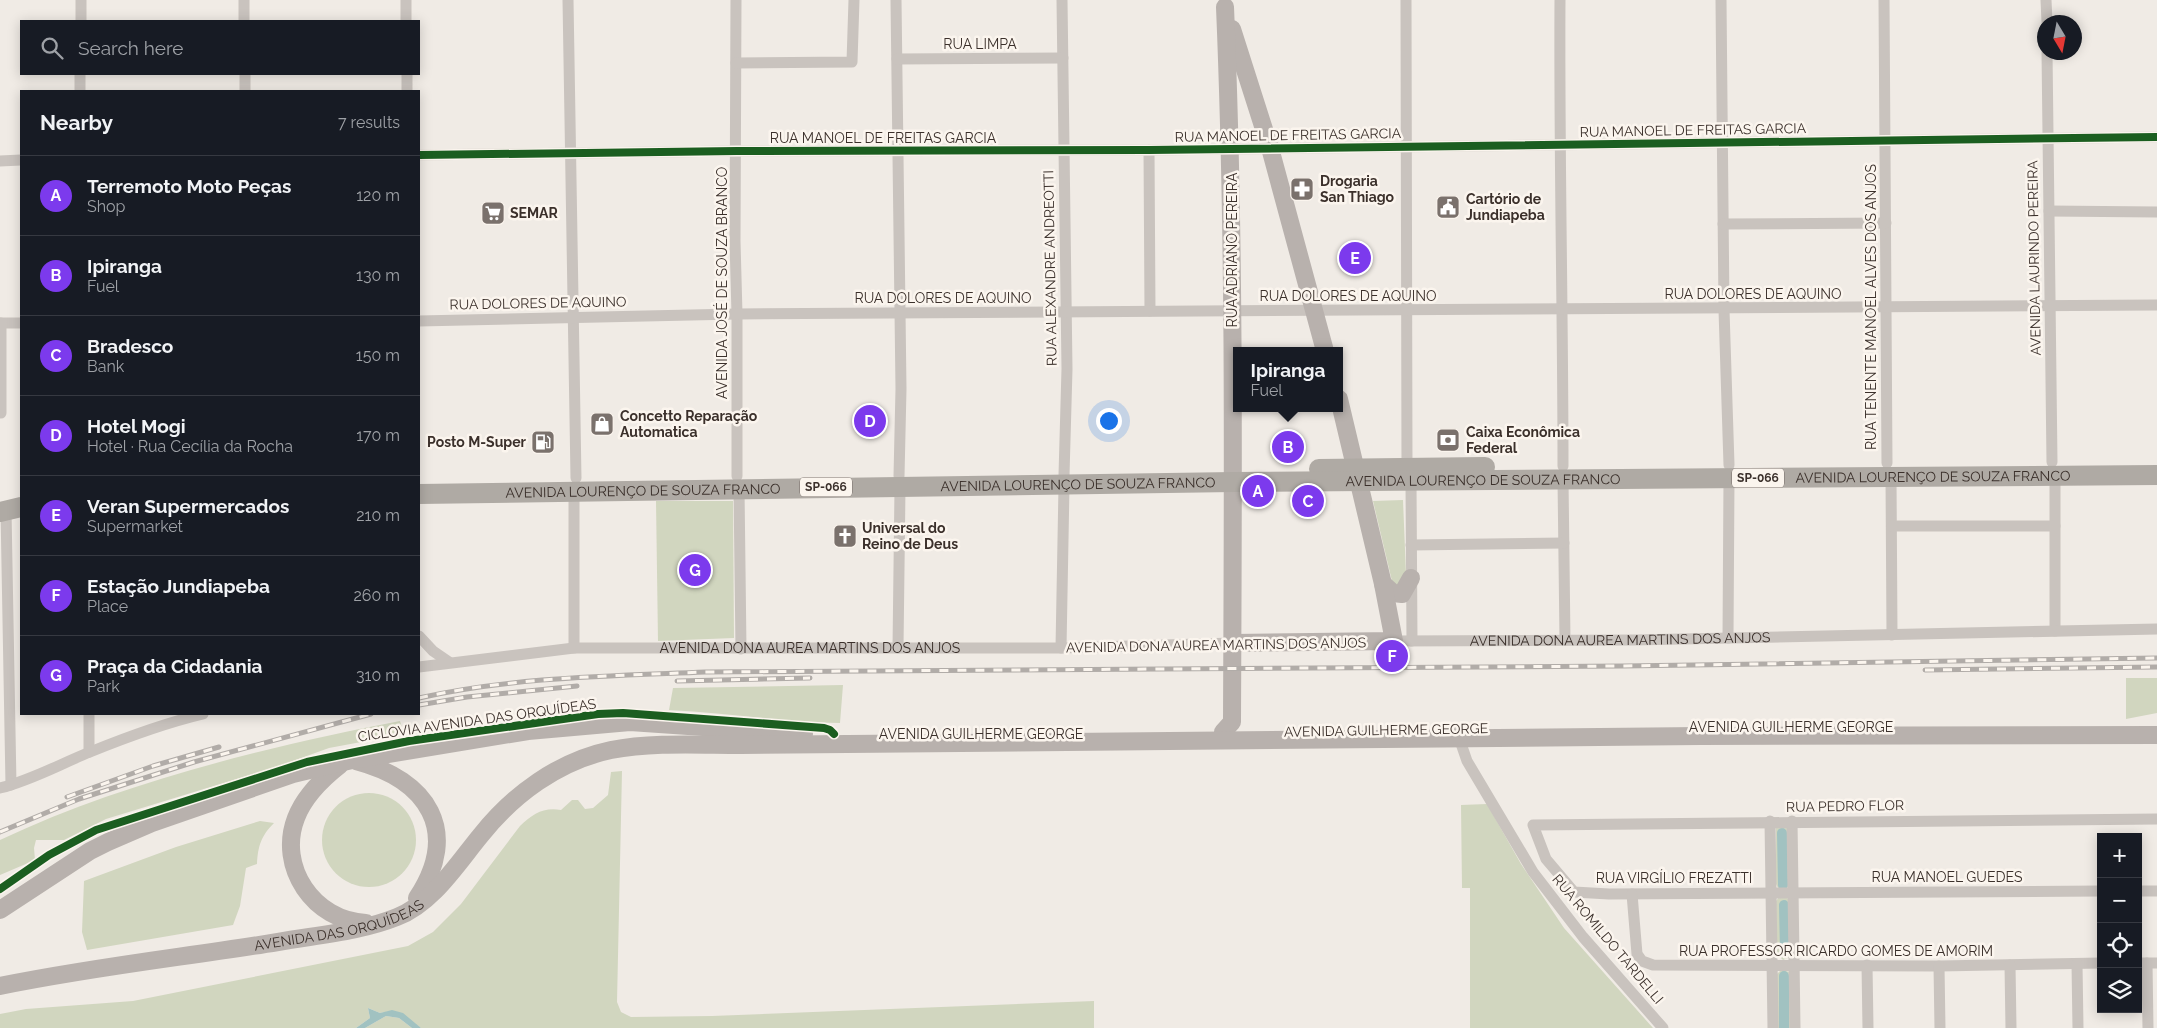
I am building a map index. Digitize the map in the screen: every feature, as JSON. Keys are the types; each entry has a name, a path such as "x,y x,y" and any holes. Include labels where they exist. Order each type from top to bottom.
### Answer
{"highway":[{"name":"AVENIDA LOURENÇO DE SOUZA FRANCO","path":"420,480 575,484 899,482 1234,476 2054,469 2157,462"},
{"name":"AVENIDA LOURENÇO DE SOUZA FRANCO","path":"2054,469 2157,475"},
{"name":"AVENIDA LOURENÇO DE SOUZA FRANCO","path":"420,494 575,484"},
{"path":"7,507 20,494"}],"main road":[{"path":"1224,4 1270,148 1324,347"},
{"name":"RUA ADRIANO PEREIRA","path":"1224,4 1231,149 1233,394"},
{"name":"RUA ADRIANO PEREIRA","path":"1232,729 1233,412"},
{"path":"1342,412 1384,584 1403,641"},
{"path":"1384,584 1393,593 1402,594 1411,578"},
{"name":"AVENIDA DONA AUREA MARTINS DOS ANJOS","path":"1233,643 1403,641"},
{"name":"AVENIDA GUILHERME GEORGE","path":"348,761 528,731 615,723 802,734 1232,729 1457,734 1700,736 2157,735"},
{"name":"AVENIDA GUILHERME GEORGE","path":"620,749 733,745 2119,726 2157,723"},
{"name":"AVENIDA DAS ORQUÍDEAS","path":"0,986 322,935 388,920 407,913 435,890 497,816 524,790 574,764 620,749"},
{"path":"348,761 321,782 299,812 291,838 293,864 308,894 329,912 361,923 388,920"},
{"path":"0,910 90,851 126,834 247,789 348,761 383,770 404,781 422,798 433,819 437,843 434,867 426,884 407,913"}],"street":[{"path":"81,0 81,20"},
{"path":"244,0 244,20"},
{"path":"406,0 406,20"},
{"path":"568,0 575,484 574,648"},
{"name":"AVENIDA JOSÉ DE SOUZA BRANCO","path":"736,0 737,151 735,241 738,314 738,482 741,649"},
{"path":"736,63 852,62 854,0"},
{"path":"896,0 900,314 898,648"},
{"name":"RUA ALEXANDRE ANDREOTTI","path":"1061,648 1066,312 1062,0"},
{"path":"1403,641 1411,578 1406,310 1406,0"},
{"path":"1560,0 1559,144 1563,309 1565,640"},
{"path":"1721,0 1724,310 1729,472 1728,638"},
{"name":"RUA TENENTE MANOEL ALVES DOS ANJOS","path":"1884,0 1886,309 1892,526 1892,635"},
{"path":"2046,0 2047,15"},
{"name":"RUA LIMPA","path":"896,59 1063,58"},
{"name":"AVENIDA LAURINDO PEREIRA","path":"2047,60 2049,306 2054,469 2055,631"},
{"path":"80,75 80,90"},
{"path":"245,75 245,90"},
{"path":"407,75 407,90"},
{"name":"RUA MANOEL DE FREITAS GARCIA","path":"420,155 737,151 1148,150 1722,141 1885,141 2048,137 2157,138"},
{"path":"1148,150 1150,311"},
{"path":"0,161 20,160"},
{"path":"2049,211 2157,212"},
{"path":"1723,224 1886,222"},
{"name":"RUA DOLORES DE AQUINO","path":"420,321 573,316 738,314 1886,309 2157,305"},
{"path":"1,413 0,323 20,323"},
{"path":"7,507 6,786 31,779 89,752 171,718 195,715"},
{"path":"1892,526 2055,526"},
{"path":"1411,545 1564,543"},
{"name":"AVENIDA DONA AUREA MARTINS DOS ANJOS","path":"1403,641 1728,638 2157,630"},
{"path":"420,637 433,651 449,662"},
{"name":"AVENIDA DONA AUREA MARTINS DOS ANJOS","path":"420,667 574,648 1061,648 1233,643"},
{"path":"89,715 89,752"},
{"name":"RUA ROMILDO TARDELLI","path":"1457,734 1467,761 1532,872 1583,937 1664,1028"},
{"name":"RUA PEDRO FLOR","path":"1533,825 2157,818"},
{"path":"1770,821 1773,1028"},
{"path":"1792,821 1795,1028"},
{"name":"RUA VIRGÍLIO FREZATTI","path":"1533,825 1546,859 1574,892 1632,894 1793,893"},
{"name":"RUA MANOEL GUEDES","path":"1793,893 2097,891"},
{"path":"2142,891 2157,891"},
{"name":"RUA PROFESSOR RICARDO GOMES DE AMORIM","path":"1632,894 1637,954 1642,962 1668,966 1939,966 2097,963"},
{"path":"2147,963 2148,1028"},
{"path":"2010,964 2011,1028"},
{"path":"2077,964 2078,1028"},
{"path":"1867,965 1868,1028"},
{"path":"1939,966 1940,1028"}],"green space":[{"path":"1403,500 1406,574 1397,588 1392,581 1373,501"},
{"path":"656,501 733,501 734,638 658,641"},
{"path":"2126,678 2157,678 2157,713 2126,719"},
{"path":"843,685 840,723 669,710 673,688"},
{"path":"400,721 404,734 329,748 276,767 106,819 64,840 36,840 34,848 35,860 0,875 0,840 95,801 196,768 300,742"},
{"path":"622,771 617,1002 621,1012 631,1017 712,1016 1094,1001 1094,1028 421,1028 392,1011 380,1013 368,1008 370,1018 356,1028 0,1028 0,1014 26,1009 133,1001 408,946 433,932 461,904 520,826 534,815 544,811 561,810 572,800 578,800 585,809 593,808 608,795 611,772"},
{"path":"369,793 387,797 402,807 412,822 416,840 412,858 402,873 387,883 369,887 351,883 336,873 326,858 322,840 326,822 336,807 351,797"},
{"path":"1487,804 1521,864 1564,928 1653,1028 1470,1028 1470,888 1462,888 1461,805"},
{"path":"260,821 274,823 266,832 261,842 257,864 246,868 240,906 233,925 87,950 82,932 84,881 176,847"},
{"path":"1787,826 1791,883 1786,889 1778,888 1776,884 1776,828"},
{"path":"1779,897 1790,900 1790,957 1783,960 1777,954 1776,901"},
{"path":"1781,970 1790,972 1792,1028 1777,1028 1776,975"},
{"path":"386,1016 399,1018 412,1028 365,1028"}],"water":[{"path":"368,1008 380,1013 392,1010 403,1013 421,1028 412,1028 399,1018 386,1016 365,1028 356,1028 370,1018"}],"waterway":[{"path":"1782,833 1783,885"},
{"path":"1784,905 1785,953"},
{"path":"1784,976 1784,1028"}],"railway":[{"path":"420,698 454,691 525,682 597,676 705,672 1623,666 2157,658"},
{"path":"1925,670 2157,667"},
{"path":"677,681 810,678"},
{"path":"420,705 467,697 577,686"},
{"path":"0,832 79,799 194,762 367,715"},
{"path":"67,797 153,766 219,747"}],"cycle path":[{"path":"420,155 737,151 1149,150 2157,137"},
{"name":"CICLOVIA AVENIDA DAS ORQUÍDEAS","path":"0,889 49,855 96,830 307,762 409,741 598,714 623,713 824,728 834,734"}],"place":[{"name":"Drogaria San Thiago","path":"1302,189"},
{"name":"Cartório de Jundiapeba","path":"1448,207"},
{"name":"SEMAR","path":"493,213"},
{"name":"Veran Supermercados","path":"1355,258"},
{"name":"Hotel Mogi","path":"870,421"},
{"name":"Concetto Reparação Automatica","path":"602,424"},
{"name":"Caixa Econômica Federal","path":"1448,440"},
{"name":"Posto M-Super","path":"543,442"},
{"name":"Ipiranga","path":"1288,447"},
{"name":"Terremoto Moto Peças","path":"1258,491"},
{"name":"Bradesco","path":"1308,501"},
{"name":"Universal do Reino de Deus","path":"845,536"},
{"name":"Praça da Cidadania","path":"695,570"},
{"name":"Estação Jundiapeba","path":"1392,656"}]}
